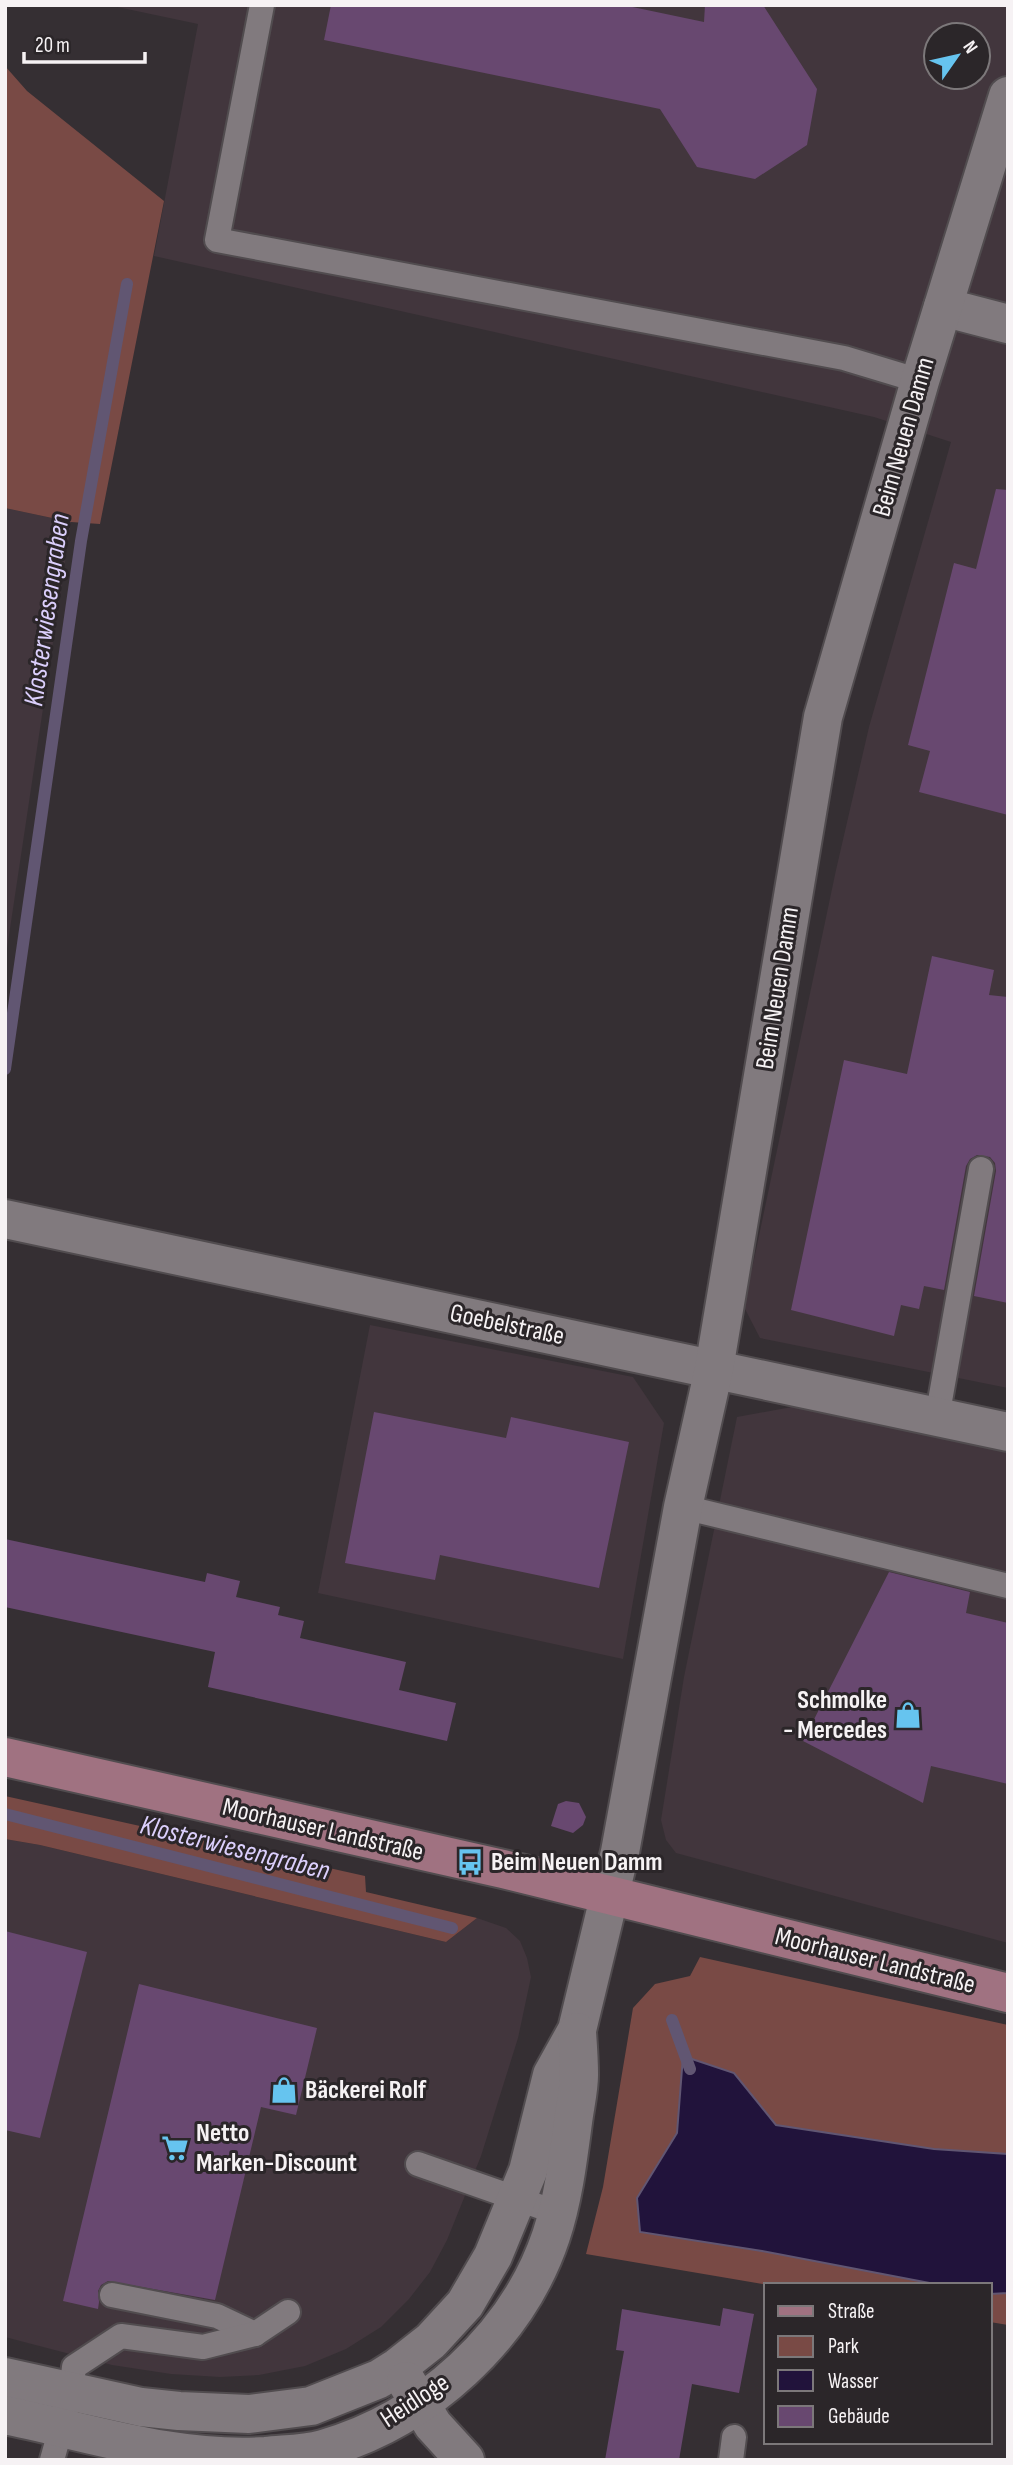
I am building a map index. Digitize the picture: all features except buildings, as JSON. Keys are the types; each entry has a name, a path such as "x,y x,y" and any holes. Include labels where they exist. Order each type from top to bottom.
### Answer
{"street":[{"name":"Beim Neuen Damm","path":"609,1895 627,1818 683,1507 714,1369 823,716 920,381 1004,119"},
{"path":"943,307 1008,324"},
{"name":"Goebelstraße","path":"5,1219 1008,1432"},
{"name":"Moorhauser Landstraße","path":"5,1757 503,1869 1008,1993"},
{"name":"Heidloge","path":"5,2377 141,2407 249,2414 311,2406 364,2386 398,2367 431,2341 465,2304 493,2256 517,2199 539,2133 552,2075 577,2030 609,1895"},
{"name":"Heidloge","path":"5,2415 56,2444 202,2455 264,2456 322,2449 358,2436 420,2403 454,2377 502,2327 522,2298 550,2239 558,2213 579,2077 577,2030"},
{"path":"398,2367 433,2425 465,2460"}],"lane":[{"path":"262,5 217,240 844,358 920,381"},
{"path":"937,1418 981,1169"},
{"path":"683,1507 1008,1586"},
{"path":"418,2164 558,2213"},
{"path":"112,2295 217,2316 255,2334"},
{"path":"56,2444 71,2392 74,2367 121,2336 204,2347 255,2334 288,2312"}],"shaded area":[{"path":"108,5 1008,5 1008,1388 760,1338 744,1307 836,870 869,727 951,442 874,417 154,256 198,24"},
{"path":"5,508 71,522 5,962"},
{"path":"370,1325 633,1377 664,1423 623,1659 318,1593"},
{"path":"797,1406 1008,1452 1008,1943 676,1853 666,1840 661,1820 684,1677 737,1417"},
{"path":"5,1839 40,1845 446,1942 477,1918 506,1928 520,1941 531,1977 518,2038 481,2156 447,2240 430,2272 409,2299 381,2327 346,2349 305,2366 259,2375 220,2377 171,2374 112,2365 5,2337"}],"green space":[{"path":"5,66 27,91 164,201 100,524 71,522 5,508"},
{"path":"5,1796 365,1876 366,1892 477,1918 446,1942 40,1845 5,1839"},
{"path":"700,1957 1008,2025 1008,2154 934,2149 776,2125 734,2073 684,2056 677,2133 637,2198 640,2232 762,2251 930,2283 764,2284 586,2254 603,2187 633,2008 655,1984 690,1976"},
{"path":"1008,2293 1008,2325 992,2322 992,2294"}],"water":[{"path":"683,2056 734,2073 776,2125 934,2149 1008,2154 1008,2293 992,2294 992,2283 930,2283 762,2251 640,2232 637,2198 677,2133"}],"waterway":[{"name":"Klosterwiesengraben","path":"5,1069 81,541 127,284"},
{"name":"Klosterwiesengraben","path":"5,1814 452,1928"},
{"name":"Klosterwiesengraben","path":"672,2020 690,2069"}],"place":[{"name":"Schmolke - Mercedes","path":"908,1715"},
{"name":"Beim Neuen Damm","path":"470,1862"},
{"name":"Bäckerei Rolf","path":"284,2090"},
{"name":"Netto Marken-Discount","path":"175,2148"}]}
